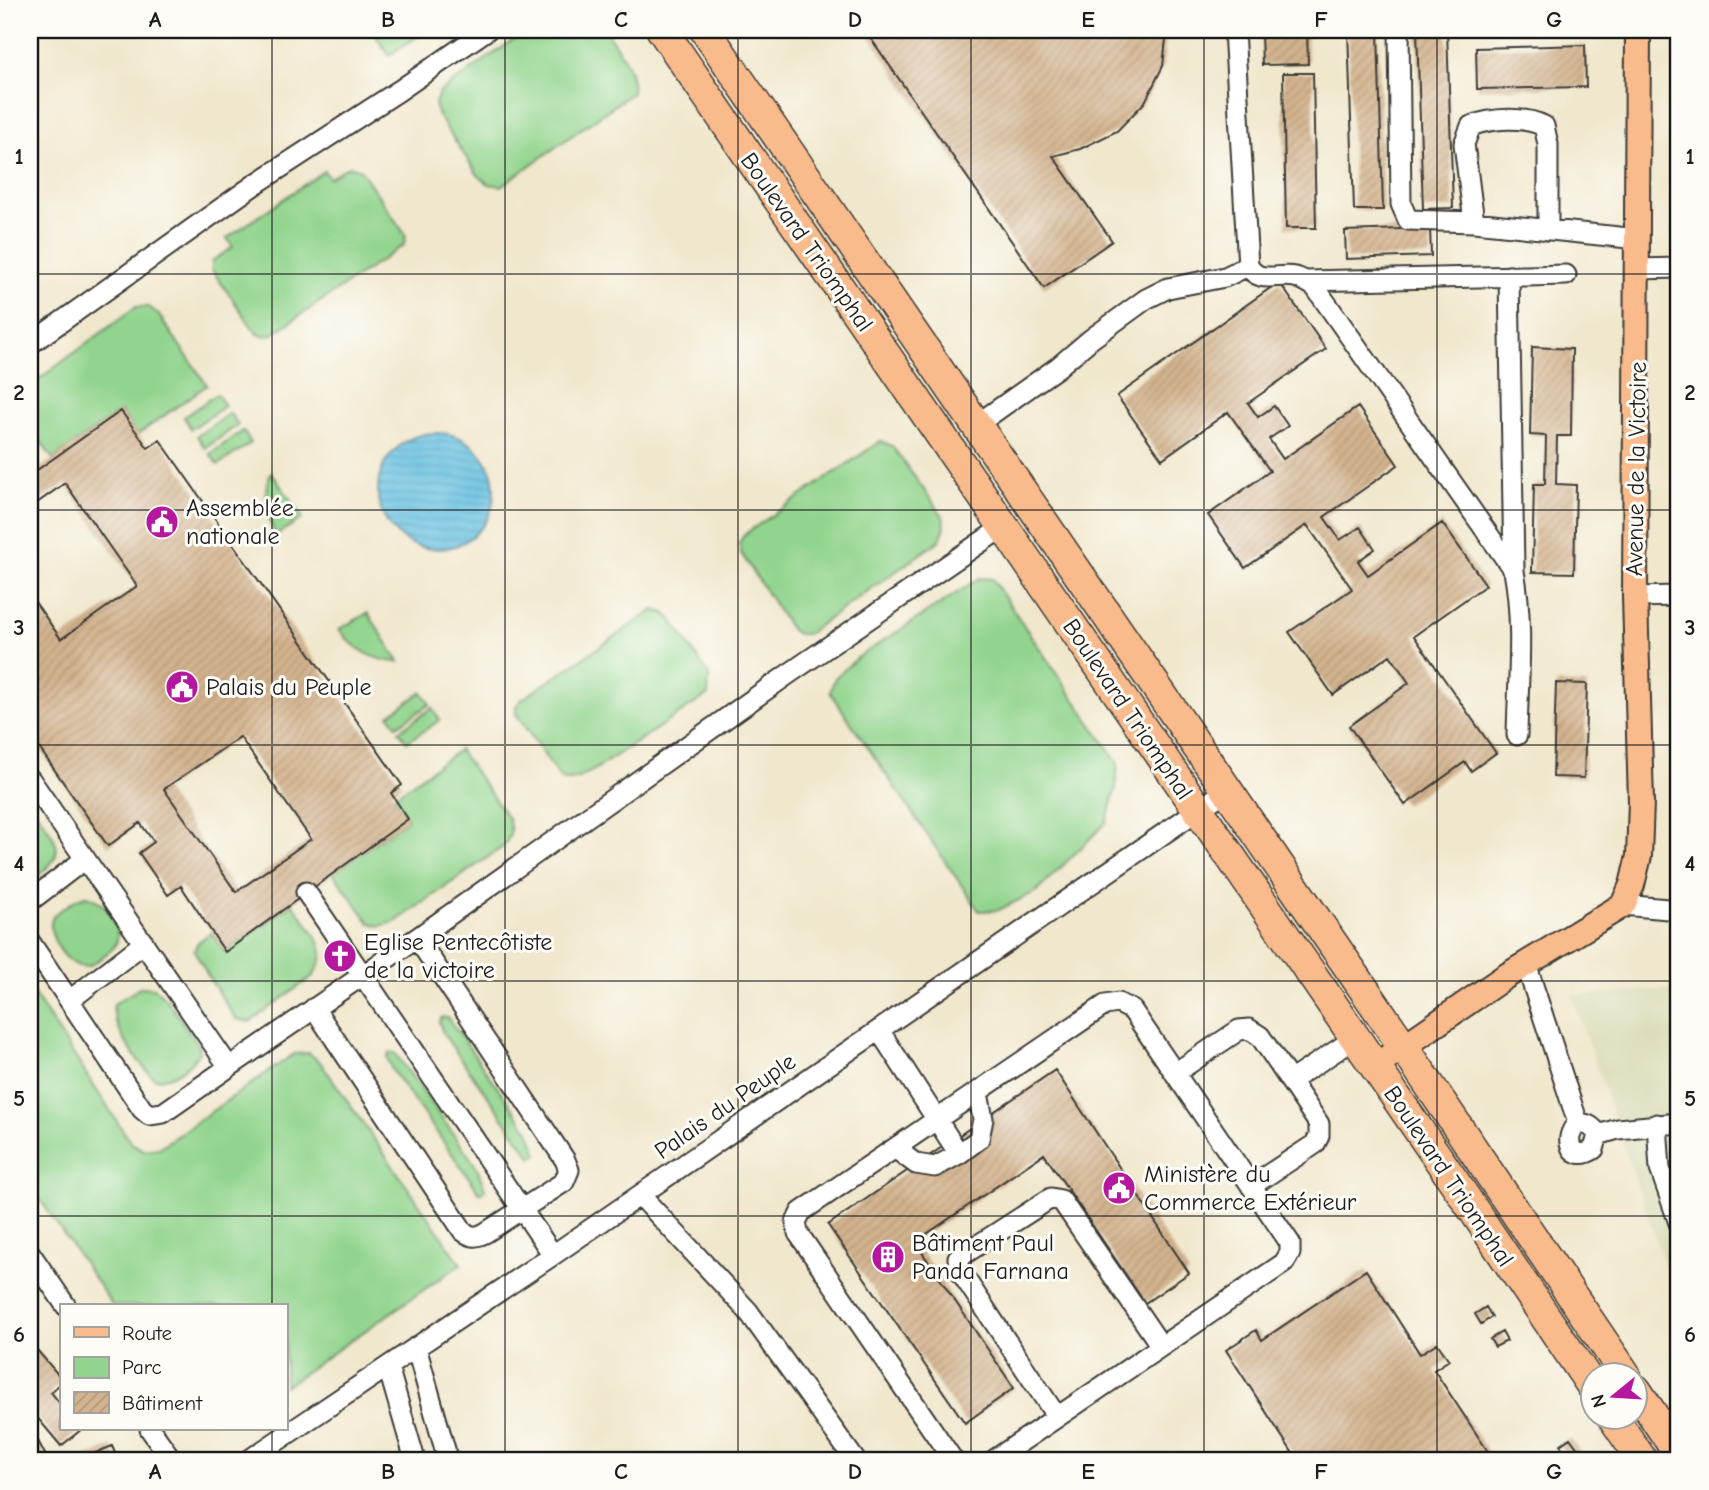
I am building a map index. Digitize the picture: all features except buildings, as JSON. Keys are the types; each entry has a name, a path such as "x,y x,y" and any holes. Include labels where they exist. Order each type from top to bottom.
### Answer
{"highway":[{"name":"Boulevard Triomphal","path":"662,30 1580,1369"},
{"name":"Boulevard Triomphal","path":"705,30 1616,1360"},
{"path":"1650,1411 1679,1454"},
{"path":"1622,1430 1642,1460"}],"main road":[{"name":"Avenue de la Victoire","path":"1623,905 1632,885 1639,856 1641,828 1635,597 1638,30"},
{"path":"1374,1068 1526,964 1623,905"}],"street":[{"path":"30,344 254,185 487,30"},
{"path":"1234,30 1248,266 1252,273 1262,278 1294,277 1315,287 1514,571"},
{"path":"1399,30 1401,204 1408,220 1474,222 1638,239"},
{"path":"1474,222 1464,144 1471,126 1484,121 1534,121 1544,126 1548,144 1548,230"},
{"path":"976,425 1058,367 1146,299 1168,288 1225,277 1248,266"},
{"path":"1638,269 1679,268"},
{"path":"1306,281 1566,275"},
{"path":"1509,276 1514,571 1519,632 1517,735"},
{"path":"30,942 142,1109 149,1115 163,1113 1003,527"},
{"path":"1635,597 1679,596"},
{"path":"30,779 229,1067"},
{"name":"Palais du Peuple","path":"248,1460 553,1255 1227,790"},
{"path":"30,901 85,859"},
{"path":"306,892 553,1255"},
{"path":"1623,905 1679,909"},
{"path":"314,1008 463,1231 470,1237 477,1237 564,1182 569,1170 417,938"},
{"path":"70,1000 144,943"},
{"path":"1526,964 1590,1129 1679,1123"},
{"path":"953,1460 797,1233 796,1222 802,1212 1105,1004 1118,1003 1132,1010 1290,1243 1290,1253 1284,1263 994,1460"},
{"path":"1175,1073 1239,1030 1250,1029 1259,1036 1319,1124 1320,1136 1315,1144 1251,1186"},
{"path":"879,1030 959,1154"},
{"path":"1290,1081 1354,1039"},
{"path":"896,1149 916,1164 935,1167 959,1154 979,1139 984,1119 978,1093"},
{"path":"1657,1124 1660,1168 1679,1223"},
{"path":"640,1195 748,1311 855,1460"},
{"path":"1057,1417 960,1271 958,1258 1051,1198 1061,1200 1161,1346"},
{"path":"30,1254 65,1304"},
{"path":"416,1347 448,1460"},
{"path":"388,1367 415,1460"},
{"path":"151,1430 172,1460"}],"shaded area":[{"path":"1672,30 1679,30 1679,254 1673,254"},
{"path":"1679,989 1679,1307 1572,995"}],"green space":[{"path":"372,30 427,30 389,55"},
{"path":"527,30 605,30 628,67 632,93 501,186 489,184 478,175 437,114 435,103 439,93"},
{"path":"349,166 360,169 406,236 404,245 271,335 257,334 212,270 212,261 233,247 227,238 324,171 329,178"},
{"path":"136,307 149,307 158,314 207,385 137,435 121,411 53,459 30,426 30,386"},
{"path":"217,394 225,406 191,429 184,417"},
{"path":"230,413 238,425 205,448 197,436"},
{"path":"243,431 251,443 218,465 210,454"},
{"path":"881,441 892,446 943,516 945,527 940,540 807,634 797,634 791,630 741,553 739,543 745,534"},
{"path":"271,472 303,518 275,536 266,496"},
{"path":"980,578 992,579 1118,763 1116,787 1106,823 1037,891 999,910 979,911 830,692 835,678 857,658"},
{"path":"654,610 665,613 671,619 709,675 708,695 594,770 574,779 560,778 516,714 516,706"},
{"path":"368,613 399,662 382,660 366,653 351,643 339,629"},
{"path":"422,692 430,704 397,726 389,715"},
{"path":"432,708 440,720 407,742 399,731"},
{"path":"459,750 508,818 508,839 504,846 395,922 380,926 370,923 333,873 408,819 393,797"},
{"path":"30,803 52,835 56,853 53,862 30,880"},
{"path":"87,896 108,911 118,936 110,951 91,965 80,966 73,963 59,948 51,930 51,922 57,912"},
{"path":"293,904 319,943 322,955 319,965 313,976 250,1022 236,1019 194,950 199,941 211,933 225,952"},
{"path":"141,987 154,988 166,999 198,1044 199,1052 191,1063 168,1077 155,1079 149,1073 134,1055 116,1023 114,1004"},
{"path":"30,988 131,1143 144,1150 159,1148 294,1054 309,1053 321,1063 461,1264 287,1385 287,1304 112,1304 30,1185"},
{"path":"442,1017 448,1018 529,1131 538,1154 532,1158 444,1035 439,1022"},
{"path":"390,1053 395,1053 477,1167 485,1189 480,1193 392,1070 387,1057"}],"water":[{"path":"436,433 458,438 477,450 489,469 494,491 489,513 477,532 458,544 436,549 414,544 395,532 383,513 378,491 383,469 395,450 414,438"}],"place":[{"name":"Assemblée nationale","path":"162,522"},
{"name":"Palais du Peuple","path":"182,687"},
{"name":"Eglise Pentecôtiste de la victoire","path":"340,956"},
{"name":"Ministère du Commerce Extérieur","path":"1119,1188"},
{"name":"Bâtiment Paul Panda Farnana","path":"888,1257"}]}
